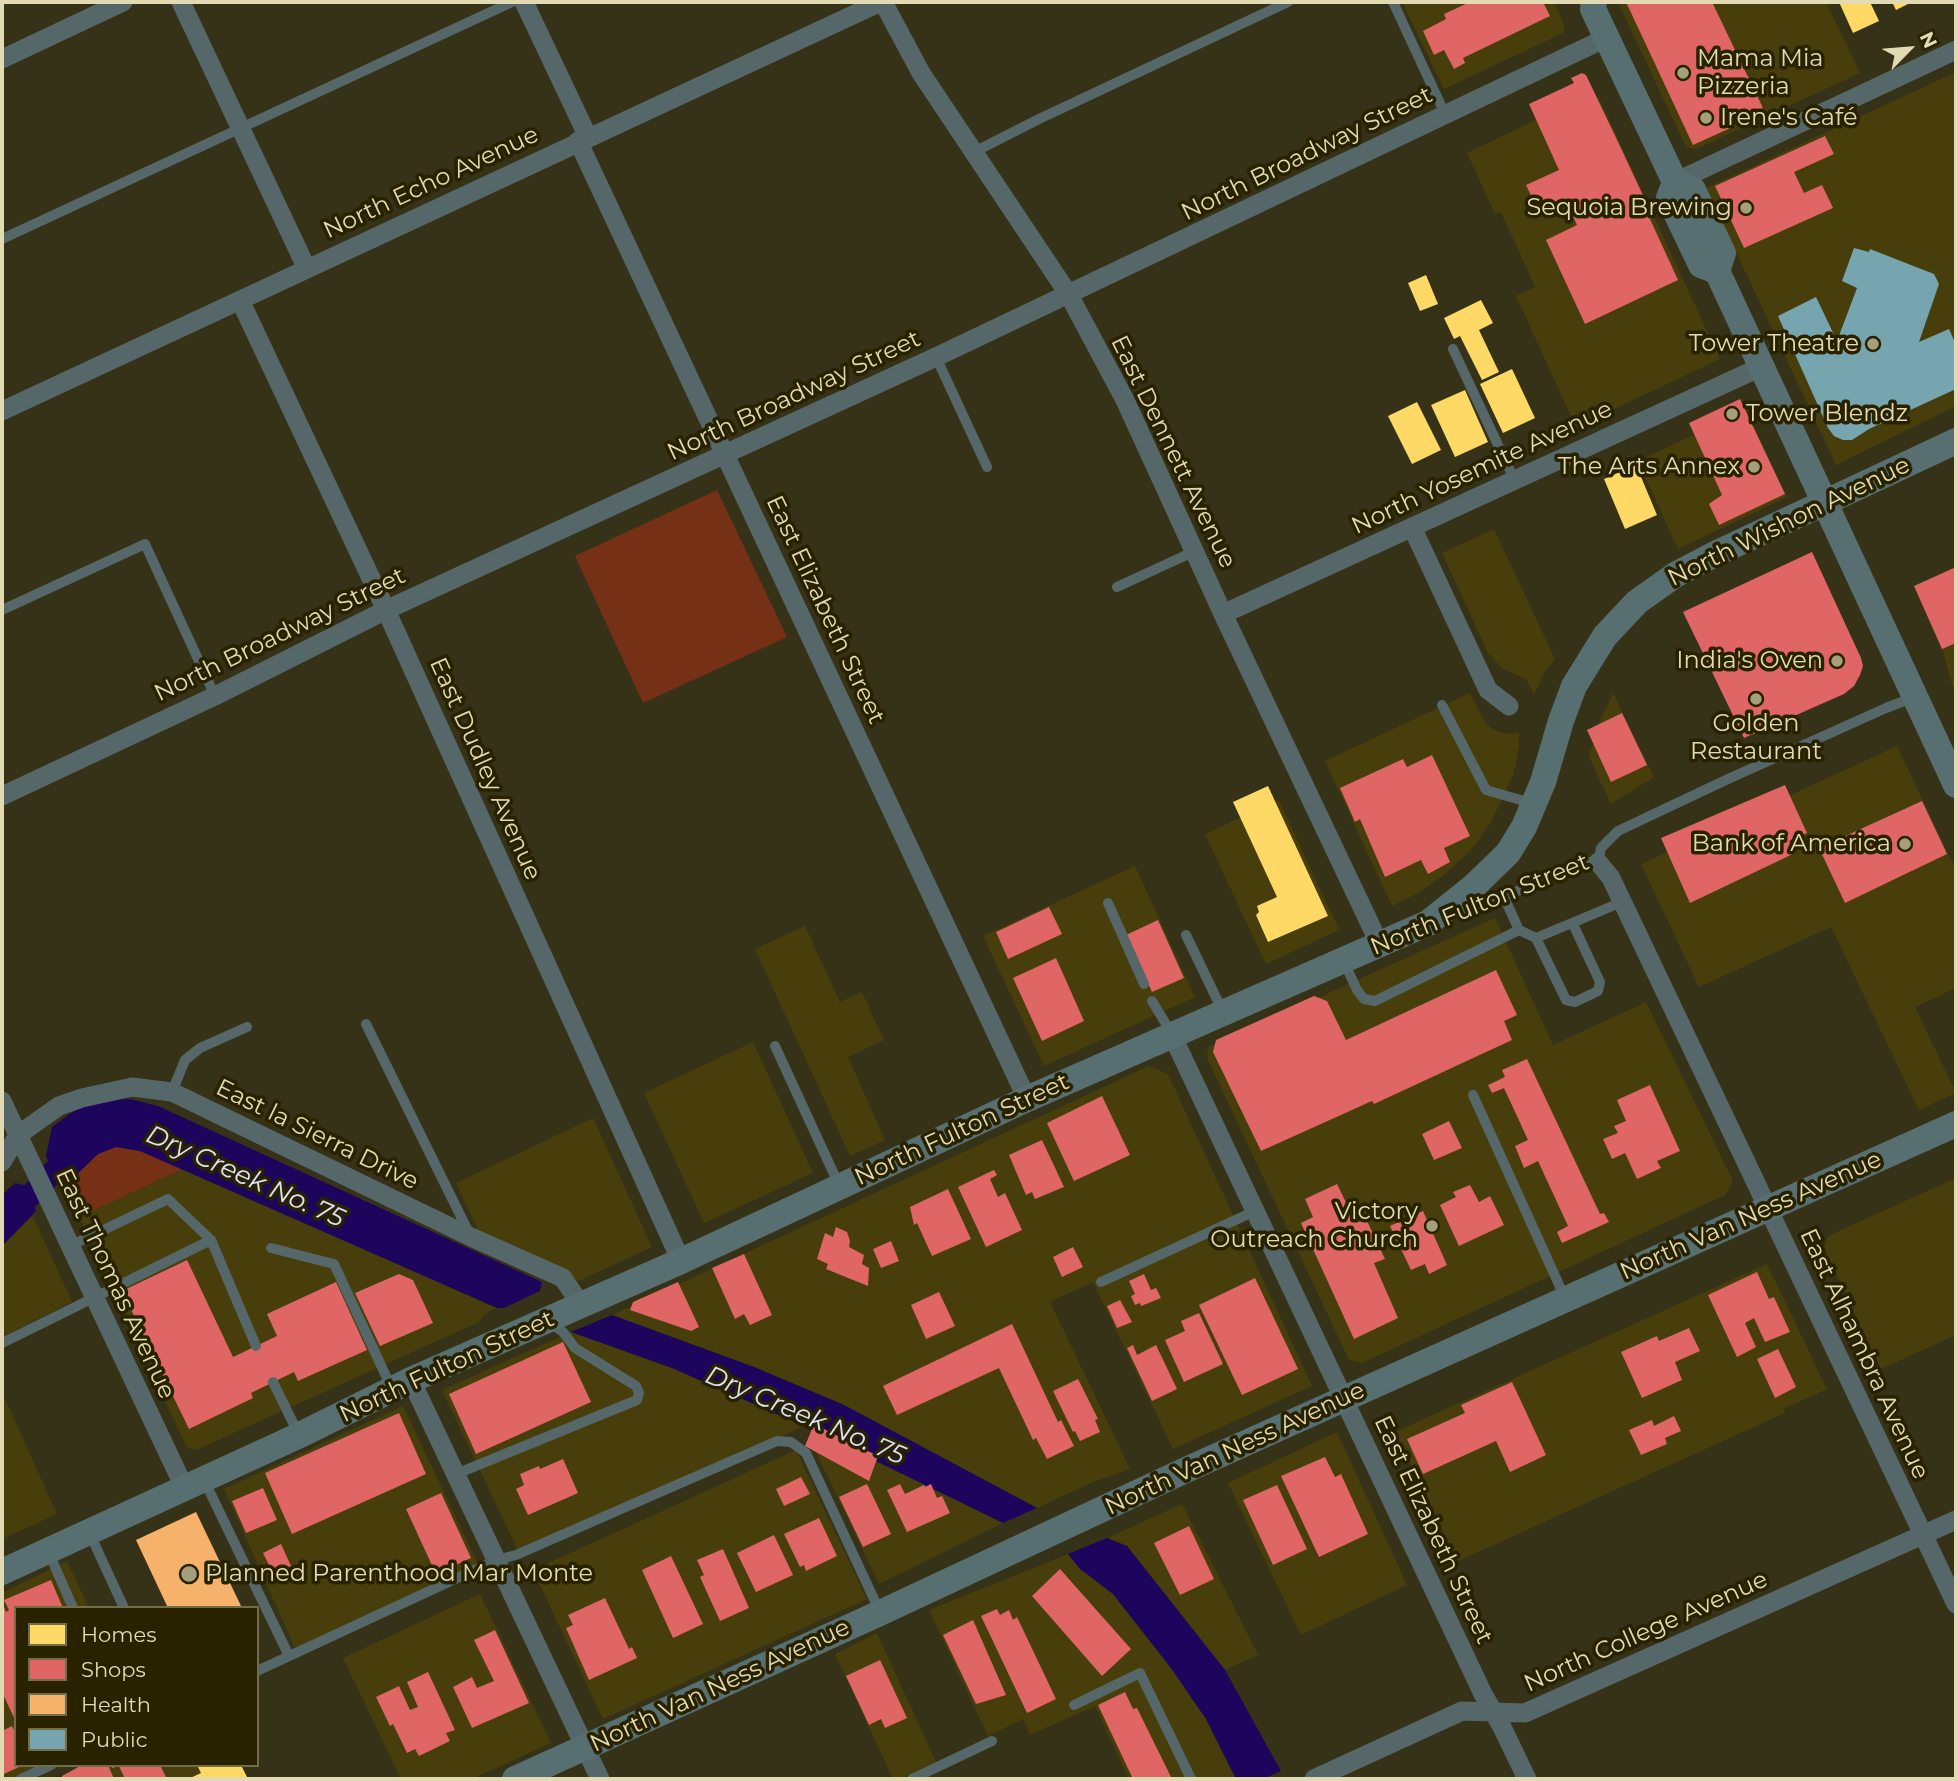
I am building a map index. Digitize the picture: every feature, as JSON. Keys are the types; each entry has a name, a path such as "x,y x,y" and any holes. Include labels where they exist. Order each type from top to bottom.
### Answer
{"main road":[{"path":"1588,4 1675,181 1670,198 1701,265 1717,271 1956,785"},
{"name":"North Wishon Avenue","path":"1428,922 1473,887 1508,853 1535,804 1574,686 1593,653 1637,602 1675,575 1956,440"},
{"name":"North Fulton Street","path":"2,1572 300,1436 402,1385 681,1261 1027,1099 1428,922"},
{"name":"North Van Ness Avenue","path":"515,1779 1345,1398 1956,1124"}],"street":[{"path":"2,59 123,2"},
{"path":"181,2 307,269"},
{"name":"East Elizabeth Street","path":"524,2 725,455 1027,1099"},
{"name":"North Echo Avenue","path":"2,411 882,2"},
{"name":"East Dennett Avenue","path":"882,2 921,73 1069,295 1125,400 1380,945"},
{"name":"North Broadway Street","path":"2,796 215,696 386,610 1069,295 1606,37"},
{"path":"1675,181 1956,50"},
{"name":"East Dudley Avenue","path":"240,300 386,610 681,1261"},
{"name":"North Yosemite Avenue","path":"1223,614 1761,367"},
{"path":"1412,527 1489,690 1509,706"},
{"name":"East Alhambra Avenue","path":"1598,862 1611,878 1956,1604"},
{"name":"East Elizabeth Street","path":"1172,1035 1527,1779"},
{"name":"East la Sierra Drive","path":"18,1135 59,1106 82,1098 132,1087 172,1092 471,1237 563,1278 578,1306"},
{"name":"East Thomas Avenue","path":"2,1101 96,1297 194,1484"},
{"path":"2,1162 18,1135"},
{"path":"402,1385 456,1474 600,1779"},
{"name":"North College Avenue","path":"1316,1779 1462,1711 1525,1713 1956,1520"}],"lane":[{"path":"2,239 512,2"},
{"path":"974,152 1288,2"},
{"path":"1393,2 1445,114"},
{"path":"1453,349 1514,479"},
{"path":"936,357 987,467"},
{"path":"2,610 145,544 215,696"},
{"path":"1117,587 1195,551"},
{"name":"North Fulton Street","path":"1428,922 1504,897 1583,862 1598,862 1601,848 1618,831 1728,779 1915,697"},
{"path":"1442,705 1486,790 1535,804"},
{"path":"1504,897 1520,930 1536,938 1566,1000 1575,1002 1598,991 1600,982 1573,924"},
{"path":"1536,938 1622,902"},
{"path":"1108,903 1144,984"},
{"path":"1344,961 1357,990 1364,999 1375,1001 1520,930"},
{"path":"1186,935 1223,1014"},
{"path":"1152,1001 1172,1035"},
{"path":"366,1024 471,1237"},
{"path":"172,1092 185,1060 200,1048 247,1027"},
{"path":"775,1046 840,1186"},
{"path":"1473,1095 1566,1299"},
{"path":"70,1245 168,1199 211,1240 256,1346"},
{"path":"1101,1282 1255,1211"},
{"path":"2,1343 211,1240"},
{"path":"271,1248 334,1264 402,1385"},
{"path":"456,1474 637,1400 639,1393 636,1385 575,1348 563,1332 547,1321"},
{"path":"273,1382 300,1436"},
{"path":"259,1670 496,1560 516,1555 777,1441 791,1442 806,1453 880,1613"},
{"path":"194,1484 289,1656"},
{"path":"89,1532 123,1606"},
{"path":"47,1551 72,1606"},
{"path":"1074,1705 1140,1673 1191,1779"},
{"path":"912,1779 992,1741"},
{"path":"20,1779 47,1767"}],"shaded area":[{"path":"1402,2 1554,2 1565,27 1563,33 1444,89"},
{"path":"1618,2 1826,2 1860,73 1696,149 1686,147"},
{"path":"1956,72 1956,406 1836,465 1706,188"},
{"path":"1590,94 1599,98 1720,359 1576,427 1516,296 1535,287 1501,212 1495,214 1467,153"},
{"path":"1746,410 1787,497 1678,549 1638,461"},
{"path":"717,490 787,637 643,703 575,556"},
{"path":"1494,529 1555,659 1534,695 1526,679 1503,669 1488,653 1442,553"},
{"path":"1956,588 1956,698 1940,642 1922,604"},
{"path":"1470,693 1485,722 1494,730 1507,734 1519,732 1519,748 1513,776 1490,824 1470,851 1444,875 1418,893 1392,906 1325,761"},
{"path":"1613,693 1654,777 1611,804 1589,757 1598,725"},
{"path":"1897,746 1956,870 1956,988 1915,1007 1956,1093 1919,1110 1831,927 1699,987 1641,864"},
{"path":"1279,800 1339,930 1266,964 1205,834"},
{"path":"1135,866 1195,997 1044,1066 983,936"},
{"path":"1495,918 1553,1045 1646,1002 1733,1181 1725,1195 1362,1363 1349,1360 1207,1058 1208,1047"},
{"path":"805,926 840,1002 862,992 884,1040 848,1057 885,1140 850,1156 755,949"},
{"path":"753,1042 813,1173 704,1223 644,1093"},
{"path":"1149,1066 1168,1074 1312,1386 1173,1449 1093,1282 1050,1302 1130,1469 1093,1482 1037,1508 844,1405 754,1367 612,1315"},
{"path":"593,1118 652,1247 579,1281 481,1236 456,1183"},
{"path":"116,1147 140,1151 183,1169 79,1217 71,1200 59,1186 72,1179 98,1154"},
{"path":"183,1169 497,1308 484,1314 479,1322 196,1450 187,1448 79,1217"},
{"path":"1956,1178 1956,1335 1881,1369 1824,1248 1828,1236"},
{"path":"33,1216 72,1302 2,1337 2,1246"},
{"path":"1767,1264 1827,1389 1783,1409 1785,1413 1456,1562 1395,1432"},
{"path":"571,1332 672,1368 804,1426 520,1555 442,1390"},
{"path":"2,1392 57,1514 2,1539"},
{"path":"403,1406 478,1564 295,1648 224,1489"},
{"path":"1337,1432 1407,1585 1301,1635 1228,1483"},
{"path":"828,1436 1003,1523 879,1584 812,1444"},
{"path":"796,1450 867,1599 603,1719 533,1570"},
{"path":"1182,1504 1258,1655 1225,1670 1127,1546 1107,1538"},
{"path":"1068,1554 1080,1569 1113,1594 1171,1668 1206,1719 1236,1779 1129,1779 1095,1706 1030,1735 1023,1719 988,1736 929,1610"},
{"path":"67,1561 88,1606 14,1606 14,1767 60,1767 33,1779 2,1779 2,1593"},
{"path":"480,1594 551,1743 472,1779 401,1779 343,1658"},
{"path":"877,1633 936,1762 901,1779 893,1779 835,1654"},
{"path":"106,1767 235,1767 241,1779 79,1779"}],"water":[{"path":"130,1099 158,1106 542,1282 540,1291 504,1308 497,1308 140,1151 116,1147 98,1154 72,1179 59,1186 46,1156 52,1127 87,1104"},
{"path":"15,1183 24,1185 36,1211 2,1246 2,1195"},
{"path":"612,1315 754,1367 844,1405 1037,1508 1003,1523 804,1426 672,1368 571,1332"},
{"path":"1107,1538 1127,1546 1225,1670 1281,1771 1263,1779 1236,1779 1206,1719 1171,1668 1113,1594 1080,1569 1068,1554"}],"building: Homes":[{"path":"1839,2 1870,2 1879,21 1853,33"},
{"path":"1892,2 1912,2 1896,10"},
{"path":"1426,275 1438,304 1420,311 1408,283"},
{"path":"1481,300 1493,323 1479,330 1499,372 1482,380 1460,336 1454,339 1444,318"},
{"path":"1512,369 1535,418 1503,433 1480,384"},
{"path":"1465,390 1488,442 1455,457 1431,405"},
{"path":"1417,402 1441,450 1412,464 1388,416"},
{"path":"1636,465 1657,515 1625,529 1604,479"},
{"path":"1268,786 1328,916 1268,942 1256,915 1259,912 1257,906 1277,897 1233,802"},
{"path":"198,1767 242,1767 248,1779 188,1779 201,1773"}],"building: Shops":[{"path":"1470,2 1543,2 1550,16 1463,58 1465,63 1454,69 1444,50 1434,55 1423,31 1446,19 1444,14"},
{"path":"1626,2 1712,2 1763,108 1733,122 1735,126 1693,145"},
{"path":"1582,73 1586,75 1653,217 1650,219 1678,280 1585,324 1546,240 1577,225 1567,204 1541,216 1526,185 1559,170 1529,104 1574,83 1571,78"},
{"path":"1825,136 1834,154 1794,172 1804,193 1822,185 1833,208 1744,248 1715,186"},
{"path":"1740,399 1785,494 1719,525 1709,504 1722,495 1689,423"},
{"path":"1812,552 1861,658 1863,666 1860,675 1854,686 1844,694 1744,738 1683,612"},
{"path":"1956,567 1956,643 1942,649 1914,586"},
{"path":"1622,713 1647,765 1611,782 1587,730"},
{"path":"1432,755 1470,836 1444,848 1450,862 1428,874 1421,860 1385,877 1360,819 1355,822 1340,788 1403,759 1407,767"},
{"path":"1785,785 1807,833 1789,841 1795,853 1690,903 1661,838"},
{"path":"1922,801 1947,854 1845,903 1819,848"},
{"path":"1049,907 1062,934 1008,959 996,932"},
{"path":"1158,920 1184,978 1152,992 1126,935"},
{"path":"1056,958 1084,1021 1042,1041 1013,978"},
{"path":"1496,970 1517,1015 1504,1021 1512,1040 1374,1104 1372,1101 1261,1151 1213,1052 1216,1040 1314,996 1327,1001 1346,1040"},
{"path":"1527,1059 1600,1214 1604,1213 1609,1222 1562,1243 1557,1232 1568,1226 1538,1161 1524,1168 1515,1146 1528,1140 1504,1088 1492,1093 1488,1085 1505,1077 1502,1070"},
{"path":"1650,1085 1680,1151 1657,1161 1661,1168 1637,1179 1625,1153 1612,1159 1603,1139 1618,1133 1614,1126 1626,1121 1617,1100"},
{"path":"1102,1096 1130,1155 1074,1181 1047,1123"},
{"path":"1449,1121 1462,1148 1434,1160 1422,1134"},
{"path":"1042,1140 1064,1187 1035,1199 1032,1192 1026,1195 1009,1155"},
{"path":"994,1170 997,1175 990,1179 998,1197 1005,1193 1022,1230 986,1247 958,1187"},
{"path":"1337,1184 1356,1223 1366,1219 1385,1259 1374,1263 1398,1318 1354,1339 1301,1223 1313,1217 1305,1199"},
{"path":"1470,1185 1479,1202 1490,1196 1504,1225 1459,1246 1440,1205 1456,1197 1453,1192"},
{"path":"948,1189 971,1239 932,1256 917,1223 914,1225 910,1207"},
{"path":"1423,1211 1447,1265 1429,1274 1425,1264 1411,1270 1390,1226"},
{"path":"836,1227 847,1232 849,1247 864,1255 862,1264 869,1268 868,1286 826,1269 828,1264 817,1259 825,1233 833,1237"},
{"path":"891,1241 899,1261 881,1268 873,1249"},
{"path":"1073,1247 1083,1267 1062,1277 1053,1257"},
{"path":"744,1254 772,1315 750,1325 744,1314 735,1319 712,1268"},
{"path":"187,1260 233,1357 277,1336 267,1314 336,1282 367,1350 298,1381 294,1372 251,1393 253,1398 189,1429 122,1291"},
{"path":"1757,1272 1769,1299 1774,1297 1790,1332 1765,1342 1754,1318 1745,1323 1756,1347 1737,1357 1708,1295"},
{"path":"399,1274 413,1280 433,1323 380,1346 355,1293"},
{"path":"1144,1274 1151,1290 1156,1288 1161,1298 1141,1306 1140,1303 1135,1305 1131,1296 1135,1294 1129,1281"},
{"path":"1255,1278 1298,1369 1242,1395 1199,1305"},
{"path":"678,1282 699,1327 691,1331 630,1310 633,1302"},
{"path":"939,1292 955,1326 926,1339 911,1305"},
{"path":"1120,1300 1132,1322 1117,1328 1107,1306"},
{"path":"1199,1313 1223,1364 1184,1382 1165,1340 1185,1331 1181,1321"},
{"path":"1012,1324 1058,1422 1061,1420 1074,1446 1047,1459 1036,1438 1033,1440 999,1368 897,1415 883,1386"},
{"path":"1689,1328 1700,1351 1675,1362 1682,1380 1642,1398 1621,1352 1657,1336 1659,1341"},
{"path":"563,1342 591,1402 476,1454 449,1394"},
{"path":"1133,1345 1137,1355 1156,1345 1177,1389 1152,1401 1127,1348"},
{"path":"1778,1349 1796,1387 1775,1398 1757,1359"},
{"path":"1078,1379 1098,1419 1095,1420 1100,1432 1080,1441 1053,1391"},
{"path":"1512,1382 1546,1455 1510,1472 1496,1441 1423,1474 1407,1439 1465,1413 1461,1405"},
{"path":"399,1413 426,1474 292,1534 265,1473"},
{"path":"1674,1416 1681,1431 1665,1438 1667,1444 1641,1455 1629,1430 1652,1420 1654,1426"},
{"path":"814,1424 878,1456 869,1481 805,1446"},
{"path":"1325,1457 1335,1477 1341,1474 1368,1534 1319,1557 1281,1476"},
{"path":"563,1459 578,1493 528,1515 516,1489 524,1485 520,1474"},
{"path":"801,1477 810,1494 784,1506 776,1489"},
{"path":"867,1484 891,1534 863,1547 839,1497"},
{"path":"900,1484 905,1494 931,1484 937,1498 942,1496 950,1513 907,1532 887,1490"},
{"path":"1277,1485 1307,1549 1273,1565 1243,1500"},
{"path":"263,1488 277,1520 246,1533 232,1501"},
{"path":"441,1493 471,1558 436,1574 406,1509"},
{"path":"819,1518 837,1556 806,1571 804,1565 800,1567 784,1534"},
{"path":"1189,1526 1214,1579 1180,1595 1154,1543"},
{"path":"774,1535 793,1575 756,1592 737,1553"},
{"path":"281,1544 291,1566 274,1575 263,1553"},
{"path":"723,1549 749,1608 720,1621 700,1577 704,1575 697,1560"},
{"path":"671,1556 703,1624 673,1638 642,1570"},
{"path":"1060,1569 1131,1649 1102,1676 1032,1596"},
{"path":"51,1580 62,1606 14,1606 14,1718 2,1692 2,1608 4,1607 6,1612 9,1610 4,1600"},
{"path":"605,1598 629,1649 632,1647 637,1658 589,1680 566,1628 573,1625 568,1615"},
{"path":"997,1609 1000,1615 1009,1610 1013,1620 1017,1617 1056,1699 1027,1713 981,1616"},
{"path":"973,1620 1006,1695 976,1704 943,1635"},
{"path":"495,1630 529,1703 472,1728 453,1687 472,1677 477,1688 494,1681 474,1640"},
{"path":"880,1660 907,1718 885,1728 881,1719 869,1725 846,1676"},
{"path":"428,1672 455,1730 446,1733 450,1741 419,1756 415,1749 407,1753 376,1697 399,1686 410,1710 418,1707 407,1682"},
{"path":"1125,1692 1133,1709 1137,1708 1172,1779 1133,1779 1098,1705"},
{"path":"12,1726 14,1730 14,1767 19,1767 2,1775 2,1731"},
{"path":"78,1767 109,1767 114,1779 63,1779 62,1776"},
{"path":"119,1767 161,1767 167,1779 125,1779"}],"building: Health":[{"name":"Planned Parenthood Mar Monte","path":"196,1512 241,1606 167,1606 136,1540"}],"building: Public":[{"name":"Tower Theatre","path":"1854,248 1869,252 1870,249 1934,274 1939,284 1919,342 1949,329 1956,345 1956,389 1869,429 1852,440 1843,440 1834,436 1828,428 1778,316 1816,297 1837,341 1857,288 1842,281"}],"waterway":[{"name":"Dry Creek No. 75","path":"2,1224 75,1150"}],"place":[{"name":"Mama Mia Pizzeria","path":"1683,73"},
{"name":"Irene's Café","path":"1706,118"},
{"name":"Sequoia Brewing","path":"1746,208"},
{"name":"Tower Theatre","path":"1873,344"},
{"name":"Tower Blendz","path":"1732,414"},
{"name":"The Arts Annex","path":"1754,467"},
{"name":"India's Oven","path":"1837,661"},
{"name":"Golden Restaurant","path":"1756,699"},
{"name":"Bank of America","path":"1905,844"},
{"name":"Victory Outreach Church","path":"1432,1226"},
{"name":"Planned Parenthood Mar Monte","path":"189,1574"}]}
